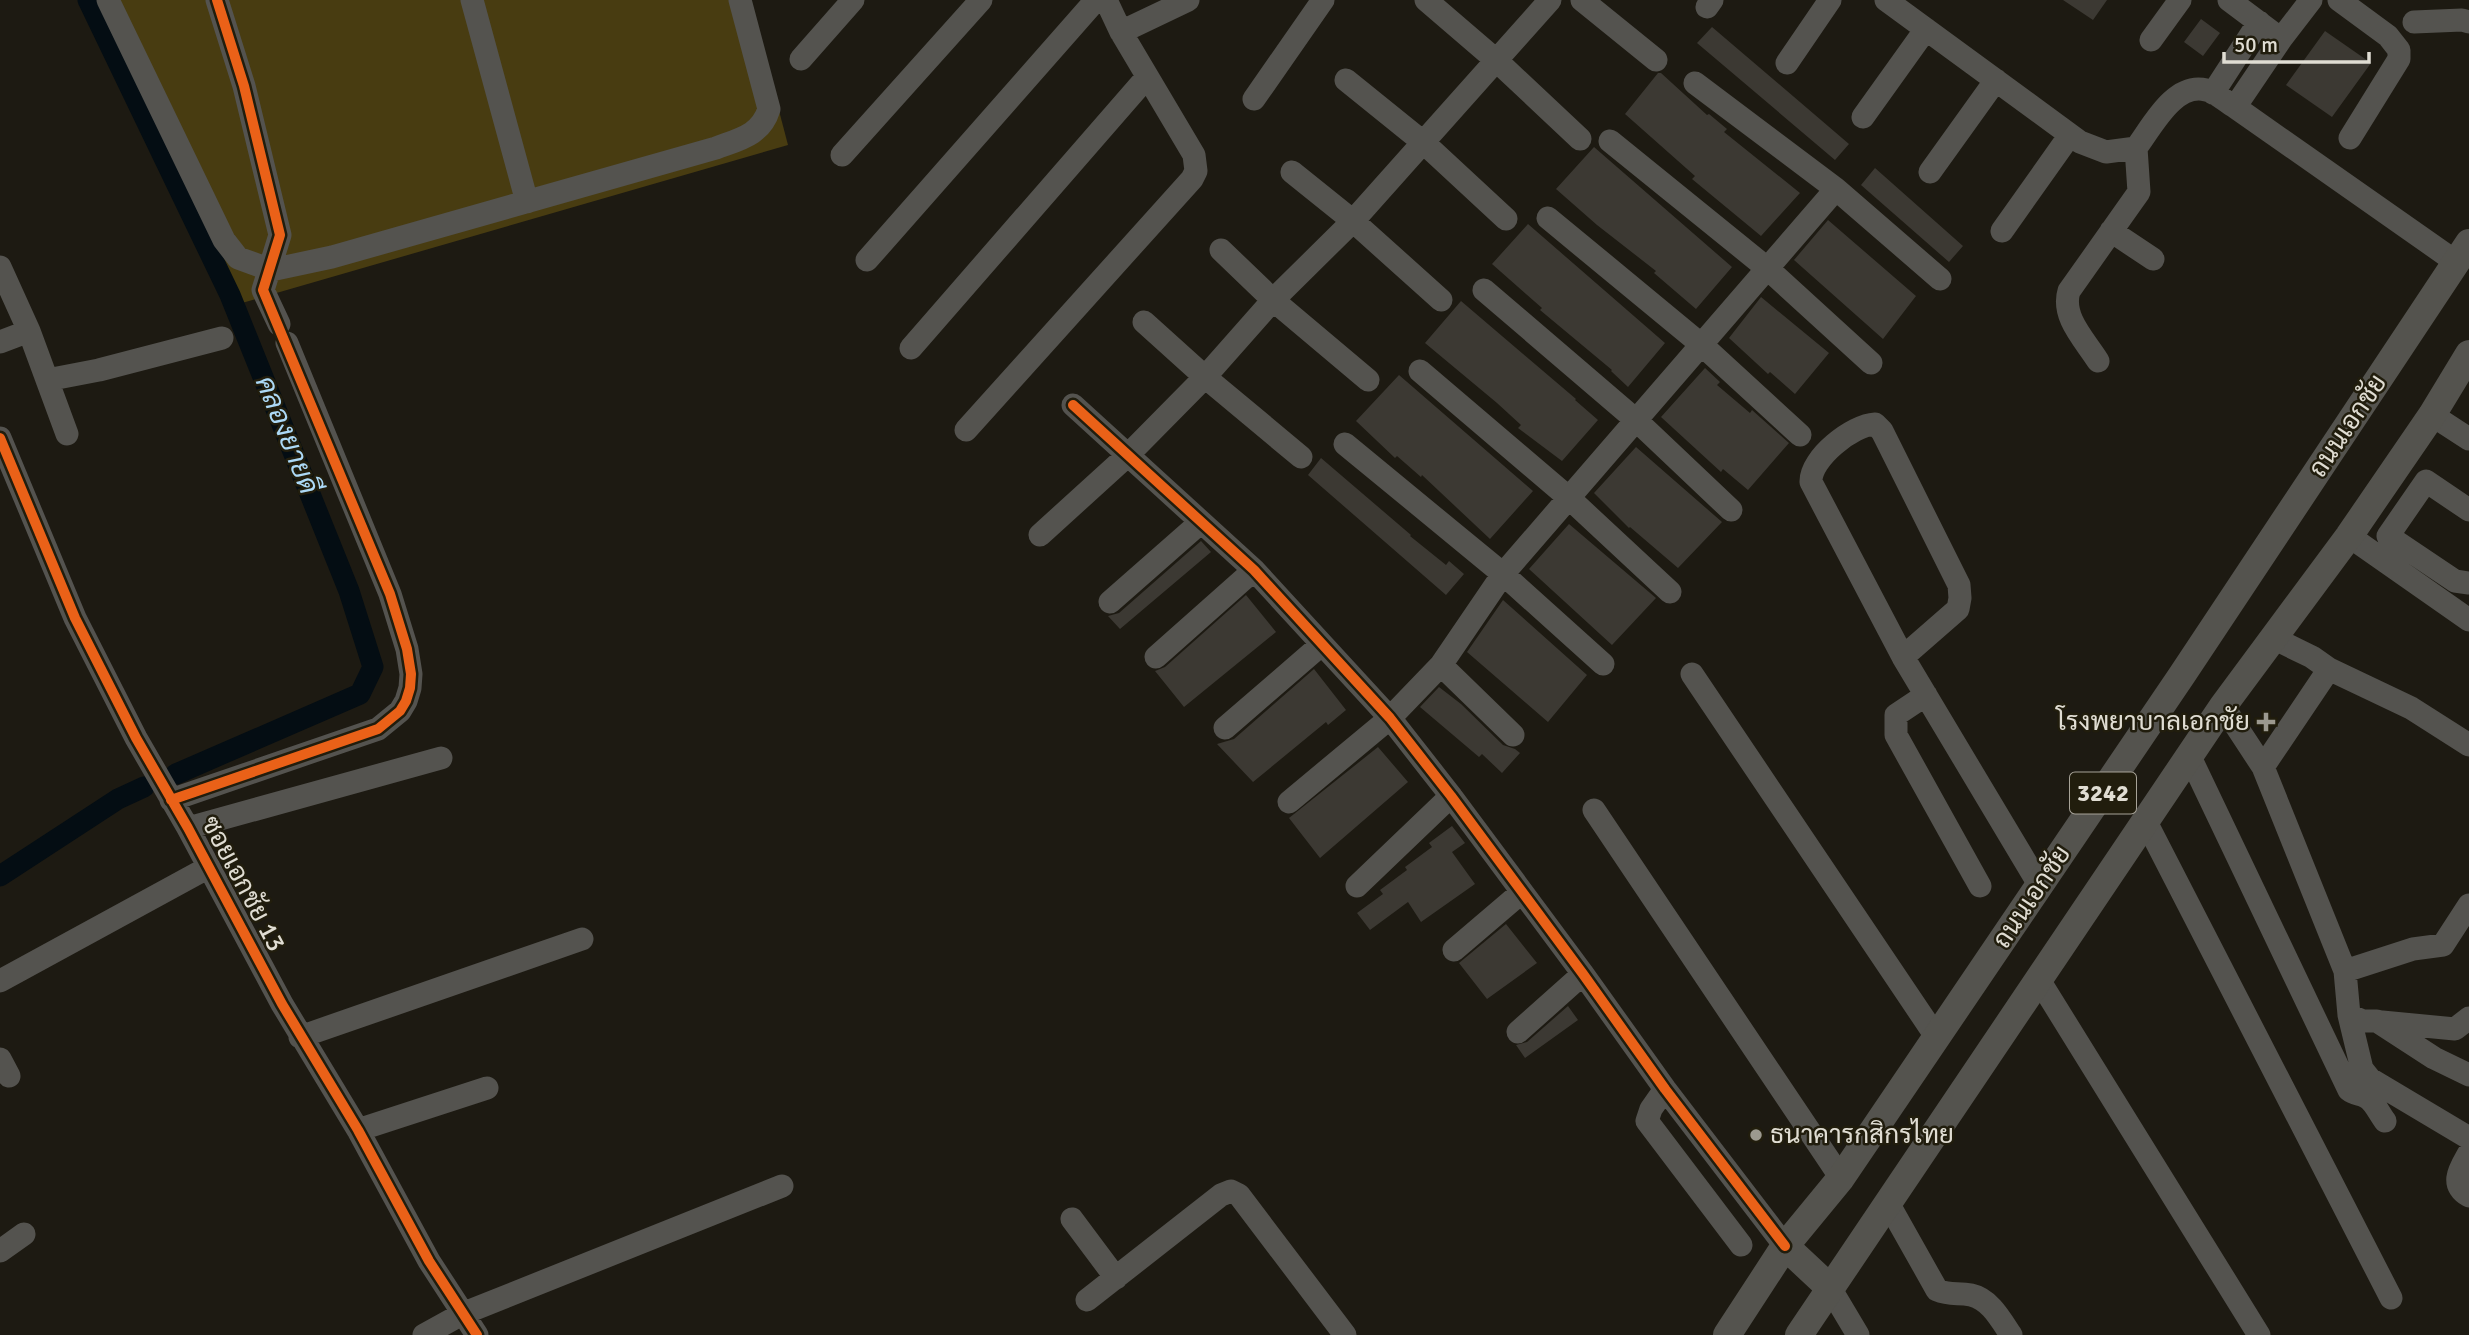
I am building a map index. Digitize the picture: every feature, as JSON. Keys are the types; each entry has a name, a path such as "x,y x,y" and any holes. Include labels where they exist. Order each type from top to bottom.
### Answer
{"main road":[{"name":"ถนนเอกชัย","path":"1727,1335 1785,1245 1842,1178 2463,252"},
{"name":"ถนนเอกชัย","path":"1799,1335 2145,820 2223,706 2349,536 2432,415 2469,354"},
{"path":"1785,1245 1830,1288"}],"street":[{"path":"108,0 224,240 237,258 271,270 331,257 716,148 759,129 769,109 740,0"},
{"path":"171,800 378,729 400,711 410,688 407,649 390,594 263,289 280,235 244,86 217,0"},
{"path":"472,0 527,202"},
{"path":"801,59 833,9 853,0"},
{"path":"842,155 981,0"},
{"path":"867,260 1096,0"},
{"path":"965,430 1192,179 1196,171 1194,155 1121,33 1106,0"},
{"path":"1121,33 1188,0"},
{"path":"1254,99 1323,0"},
{"path":"1426,0 1580,139"},
{"path":"1040,535 1128,455 1205,377 1273,300 1353,221 1550,0"},
{"path":"1582,0 1656,60"},
{"path":"1787,63 1830,0"},
{"path":"1886,0 2080,142 2106,152 2136,148"},
{"path":"2151,40 2180,0"},
{"path":"2229,0 2281,39"},
{"path":"2235,107 2311,0"},
{"path":"2339,0 2388,36 2399,50 2399,59 2350,138"},
{"path":"2213,93 2259,22"},
{"path":"2414,22 2469,22"},
{"path":"1863,117 1926,29"},
{"path":"911,348 1147,77"},
{"path":"1346,80 1424,142 1506,219"},
{"path":"1930,172 1996,80"},
{"path":"1695,83 1836,190 1940,279"},
{"path":"2098,361 2067,313 2069,291 2139,192 2136,148 2172,100 2188,91 2205,89 2213,93 2463,252"},
{"path":"2002,230 2070,135"},
{"path":"1610,141 1768,269 1871,363"},
{"path":"1292,173 1353,221 1441,300"},
{"path":"1289,802 1390,718 1441,664 1503,574 1836,190"},
{"path":"1548,218 1703,345 1800,435"},
{"path":"2110,231 2153,259"},
{"path":"1222,250 1273,300 1368,380"},
{"path":"0,267 29,331 67,434"},
{"path":"1484,290 1637,421 1731,510"},
{"path":"1144,322 1301,457"},
{"path":"0,342 29,331"},
{"path":"47,380 99,370 222,338"},
{"path":"1420,371 1569,498 1670,592"},
{"path":"1073,405 1254,570 1390,718 1583,974 1665,1089 1785,1245"},
{"path":"2432,415 2469,439"},
{"path":"1903,657 1958,609 1959,586 1882,432 1875,424 1864,424 1849,431 1819,460 1811,475 1811,482 1903,657 2040,886"},
{"name":"ซอยเอกชัย 13","path":"0,438 75,618 136,738 188,828 300,1037 358,1130 415,1237 477,1335"},
{"path":"1345,444 1503,574 1603,664"},
{"path":"2469,510 2426,481 2388,536 2455,581 2469,583"},
{"path":"1110,602 1201,522"},
{"path":"2349,536 2469,620"},
{"path":"1156,657 1254,570"},
{"path":"2273,638 2312,657 2329,669 2411,708 2469,745"},
{"path":"1225,729 1321,645"},
{"path":"1441,664 1513,735"},
{"path":"2263,767 2329,669"},
{"path":"1692,674 1937,1038"},
{"path":"1926,695 1896,715 1896,735 1980,886"},
{"path":"2223,706 2263,767 2345,971 2349,1015 2362,1069 2370,1079 2469,1138"},
{"path":"2190,757 2349,1090 2372,1102 2385,1121"},
{"path":"188,828 441,758"},
{"path":"1357,886 1451,796"},
{"path":"1594,810 1842,1178"},
{"path":"2145,820 2391,1298"},
{"path":"0,981 209,867"},
{"path":"1454,950 1522,892"},
{"path":"2345,971 2413,949 2443,945 2469,905"},
{"path":"300,1037 583,939"},
{"path":"1518,1032 1583,974"},
{"path":"2039,980 2259,1335"},
{"path":"2349,1015 2363,1021 2455,1029 2469,1018"},
{"path":"2376,1021 2434,1059 2469,1075"},
{"path":"358,1130 487,1088"},
{"path":"1665,1089 1651,1109 1647,1121 1741,1245"},
{"path":"2469,1153 2456,1181 2462,1192 2469,1196"},
{"path":"424,1335 462,1314 782,1186"},
{"path":"1087,1300 1221,1195 1231,1191 1239,1195 1345,1335"},
{"path":"1888,1203 1937,1290 1947,1295 1972,1294 1995,1310 2011,1335"},
{"path":"1072,1219 1116,1278"},
{"path":"0,1251 23,1234"},
{"path":"1830,1288 1858,1335"}],"shaded area":[{"path":"100,0 750,0 788,145 242,303"}],"building":[{"path":"2063,0 2107,0 2093,20"},
{"path":"2201,19 2220,33 2203,56 2184,42"},
{"path":"1712,27 1849,144 1835,160 1697,43"},
{"path":"2325,31 2371,63 2332,117 2286,85"},
{"path":"1658,73 1727,129 1724,132 1800,193 1761,236 1692,179 1695,176 1625,114"},
{"path":"1594,147 1732,267 1696,309 1654,273 1656,271 1556,189"},
{"path":"1875,168 1963,246 1949,262 1861,185"},
{"path":"1828,220 1916,296 1883,339 1794,260"},
{"path":"1528,224 1665,343 1628,387 1492,264"},
{"path":"1761,297 1829,353 1795,394 1770,372 1768,374 1729,338"},
{"path":"1461,301 1598,420 1562,461 1518,428 1521,425 1497,403 1425,343"},
{"path":"1705,368 1720,382 1717,385 1750,413 1752,410 1789,443 1748,490 1723,469 1721,472 1661,417"},
{"path":"1399,375 1533,491 1490,539 1422,475 1421,477 1397,456 1395,458 1356,421"},
{"path":"1636,447 1722,522 1678,568 1629,528 1594,493"},
{"path":"1321,458 1410,536 1446,565 1449,561 1464,574 1446,595 1308,475"},
{"path":"1569,524 1656,598 1612,645 1529,569"},
{"path":"1201,541 1211,552 1120,629 1108,616 1119,613"},
{"path":"1246,595 1276,632 1184,707 1155,671 1165,667"},
{"path":"1503,600 1587,675 1548,722 1467,652"},
{"path":"1314,669 1346,710 1328,725 1326,722 1253,782 1217,744 1234,739"},
{"path":"1439,687 1461,704 1503,745 1520,753 1502,773 1482,754 1479,757 1420,707"},
{"path":"1378,747 1408,782 1320,858 1289,818"},
{"path":"1452,826 1465,843 1452,852 1475,884 1421,922 1408,902 1370,930 1357,913 1383,894 1380,890 1407,870 1405,867 1432,847 1429,843"},
{"path":"1506,924 1537,963 1487,999 1459,963"},
{"path":"1568,1006 1578,1020 1525,1058 1516,1045 1527,1042"}],"waterway":[{"name":"คลองยายดี","path":"88,0 230,295 349,591 373,667 360,694 176,774"},
{"name":"คลองยายดี","path":"0,876 118,799 144,787"}],"cycle path":[{"path":"171,800 378,729 400,711 410,688 411,674 407,649 390,594 263,290 280,235 244,86 217,0"},
{"path":"1073,405 1254,570 1390,718 1451,796 1665,1089 1785,1246"},
{"path":"0,438 75,618 136,738 188,828 282,1004 358,1130 429,1261 477,1335"}],"place":[{"name":"โรงพยาบาลเอกชัย","path":"2266,722"},
{"name":"ธนาคารกสิกรไทย","path":"1756,1135"}]}
